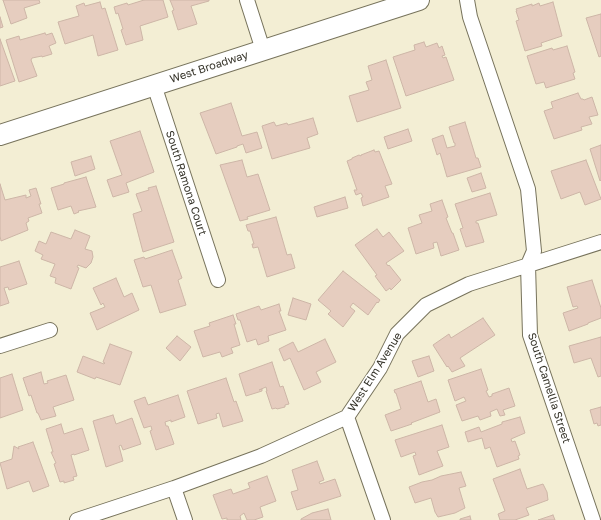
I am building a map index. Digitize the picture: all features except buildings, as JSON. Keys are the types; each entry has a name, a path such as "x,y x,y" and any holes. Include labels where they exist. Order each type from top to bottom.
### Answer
{"main road":[{"name":"West Broadway","path":"0,135 419,0"}],"street":[{"path":"247,0 263,50"},
{"name":"South Camellia Street","path":"467,0 470,17 528,189 534,251 528,265 530,336 593,520"},
{"name":"South Ramona Court","path":"154,85 218,280"},
{"name":"West Elm Avenue","path":"77,520 174,488 261,456 347,417 380,368 397,334 426,305 469,284 601,242"},
{"path":"0,346 50,330"},
{"path":"347,417 383,520"},
{"path":"174,488 185,520"}]}
